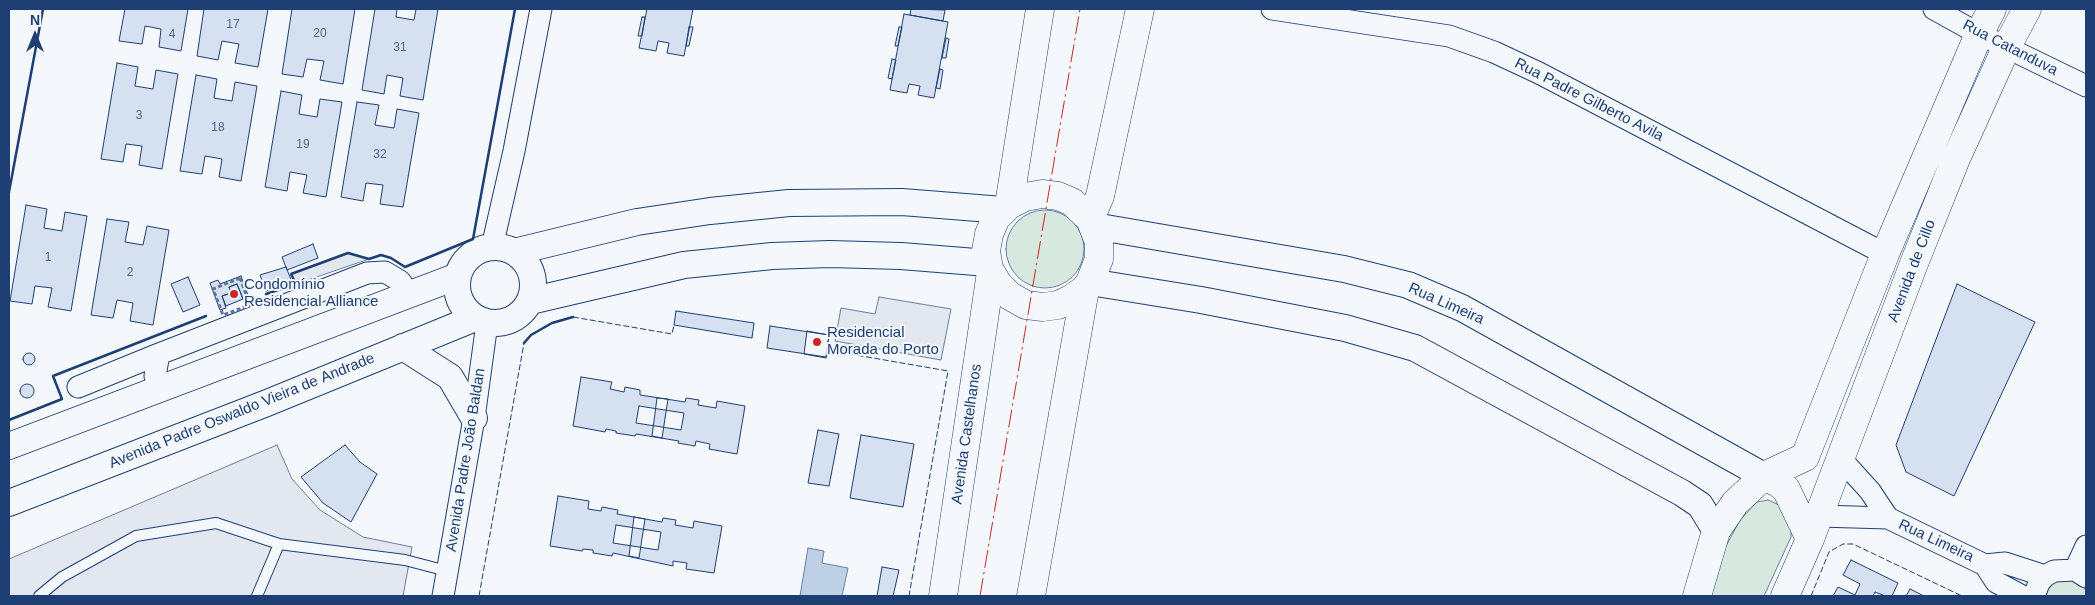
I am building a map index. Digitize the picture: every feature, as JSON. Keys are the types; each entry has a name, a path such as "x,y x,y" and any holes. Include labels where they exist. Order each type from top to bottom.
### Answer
{"main road":[{"name":"Avenida Castelhanos","path":"943,596 990,268 986,251 989,234 996,218 1006,208 1040,9"},
{"path":"1092,222 1100,196 1140,9"},
{"name":"Avenida de Cillo","path":"1694,594 1716,531 1735,503 1764,476 1805,457 1885,254 1979,34 1992,9"},
{"name":"Avenida de Cillo","path":"1785,596 1841,459 1913,266 1955,161 2006,48 2027,9"},
{"path":"1006,208 1025,197 1042,194 1058,196 1072,202 1092,222 1099,242 1100,259 1087,285 1031,596"},
{"path":"990,268 998,284 1010,296 1026,304 1043,307 1058,305 1072,300 1087,285"},
{"path":"1764,476 1786,489 1814,528"}],"street":[{"path":"503,250 514,151 541,9"},
{"name":"Rua Padre Gilberto Avila","path":"1272,9 1449,36 1494,52 1540,73 1885,254"},
{"name":"Rua Catanduva","path":"1934,9 2006,48 2086,86"},
{"path":"481,321 468,312 458,296 456,287 458,276 464,263 476,252 503,250 637,222 710,211 789,203 902,202 1006,208"},
{"name":"Rua Limeira","path":"1092,222 1344,269 1408,285 1462,308 1764,476"},
{"path":"503,250 528,265 534,283 530,301 684,265 772,256 830,254 901,256 990,268"},
{"path":"78,387 367,273 385,272 400,281 409,294"},
{"path":"9,446 458,276"},
{"path":"1087,285 1201,300 1345,328 1415,348 1682,493 1700,505 1716,531"},
{"name":"Avenida Padre Oswaldo Vieira de Andrade","path":"9,503 403,348 481,321 497,324 512,320 524,310 530,301"},
{"name":"Avenida Padre João Baldan","path":"443,596 474,418 481,321"},
{"path":"403,348 450,377 474,418"},
{"path":"158,354 155,376 160,389"},
{"name":"Rua Limeira","path":"1841,459 1870,491 1888,518 1985,564 2005,563 2046,576"},
{"name":"Rua Limeira","path":"1814,528 1888,518"},
{"path":"2034,596 2039,583 2054,571 2080,574 2086,546"},
{"name":"Rua Limeira","path":"1985,564 1996,582 2022,596"}],"lane":[{"path":"39,596 62,577 136,536 216,523 280,544 405,560 447,571"},
{"path":"257,596 280,544"}],"path":[{"path":"240,278 250,305 223,315 213,289 240,278"}],"shaded area":[{"path":"1037,210 1053,210 1067,216 1078,227 1084,241 1084,257 1078,271 1067,282 1053,288 1037,288 1023,282 1012,271 1006,257 1006,241 1012,227 1023,216"},
{"path":"348,253 369,259 296,284 291,274"},
{"path":"879,297 951,309 941,360 835,341 841,308 875,314"},
{"path":"277,445 292,479 320,510 363,537 412,547 403,596 9,596 9,559"},
{"path":"1768,500 1786,508 1791,516 1791,537 1764,596 1709,596 1719,559 1740,520 1757,502"},
{"path":"2071,578 2083,586 2086,596 2042,596 2051,582"}],"water":[{"path":"808,548 824,551 822,563 848,568 842,596 800,596"}],"building":[{"path":"125,9 188,9 181,51 159,47 161,29 145,26 142,44 119,41"},
{"path":"204,9 268,9 258,67 235,63 239,44 222,41 218,60 197,56"},
{"path":"292,9 355,9 343,84 320,80 324,61 307,59 303,77 282,74"},
{"path":"375,9 397,9 396,17 414,20 416,9 438,9 423,100 400,96 403,78 387,75 384,94 362,90"},
{"path":"647,9 693,9 684,56 667,53 669,43 658,41 656,51 639,48"},
{"path":"911,9 945,10 943,21 910,15"},
{"path":"904,14 948,22 934,98 918,95 920,86 909,84 907,93 890,90"},
{"path":"642,17 645,17 642,36 638,36"},
{"path":"689,27 693,27 689,46 686,46"},
{"path":"899,27 902,27 898,46 895,46"},
{"path":"946,38 949,39 946,58 942,58"},
{"path":"892,59 896,60 892,79 888,78"},
{"path":"117,63 138,67 135,86 153,89 156,70 178,74 162,169 139,165 142,146 126,144 123,162 101,159"},
{"path":"940,69 943,70 940,89 936,88"},
{"path":"196,75 217,79 214,98 232,101 235,82 257,86 241,181 219,177 222,159 205,156 202,174 180,171"},
{"path":"281,91 302,95 299,114 317,117 320,99 342,102 326,197 303,193 307,175 290,172 287,191 265,187"},
{"path":"357,102 379,105 375,125 394,128 397,109 419,113 403,207 380,204 383,185 366,183 363,201 341,197"},
{"path":"26,205 47,209 44,228 62,231 65,212 87,216 71,311 48,307 52,288 35,286 32,304 10,301"},
{"path":"107,219 129,222 125,242 143,245 147,226 169,230 153,325 130,321 133,303 117,300 113,318 91,315"},
{"path":"313,244 318,258 287,270 282,257"},
{"path":"286,267 292,282 266,291 260,275"},
{"path":"241,276 249,298 243,299 237,284 229,287 231,293 222,296 226,308 220,310 210,283 218,280 220,284"},
{"path":"188,277 200,305 183,312 171,284"},
{"name":"Condomínio Residencial Alliance","path":"237,284 243,299 226,306 222,296 231,293 229,287"},
{"path":"1957,284 2035,322 1954,496 1906,472 1896,445"},
{"path":"676,311 754,323 752,338 674,325"},
{"path":"770,326 829,335 826,357 767,348"},
{"name":"Residencial Morada do Porto","path":"807,331 829,335 826,358 804,354"},
{"path":"31,353 34,354 34,364 27,365 24,364 23,357 24,354"},
{"path":"581,377 612,382 610,389 624,392 625,387 640,390 640,395 685,402 686,398 699,400 698,405 716,408 717,401 745,406 737,454 709,449 710,444 696,441 695,446 678,443 679,441 636,434 635,436 616,433 616,431 606,429 605,432 573,426"},
{"path":"27,384 32,386 34,391 32,396 27,398 22,396 20,391 22,386"},
{"path":"657,398 668,399 662,438 652,436"},
{"path":"639,406 684,413 681,430 636,423"},
{"path":"818,430 839,434 829,486 808,483"},
{"path":"861,435 914,444 903,507 850,498"},
{"path":"345,445 360,462 377,474 351,522 323,503 301,477"},
{"path":"558,496 589,501 588,509 601,511 602,507 618,510 617,514 662,522 663,518 676,520 675,525 693,528 694,521 722,526 714,573 686,569 687,563 673,561 673,566 613,553 612,556 593,553 593,550 583,549 582,551 550,546"},
{"path":"634,517 645,519 639,558 629,556"},
{"path":"616,525 661,532 658,550 613,543"},
{"path":"1851,560 1898,583 1892,596 1885,596 1875,592 1873,596 1833,596 1838,587 1855,595 1860,584 1843,575"},
{"path":"882,567 899,570 893,596 877,596"},
{"path":"1910,589 1924,596 1906,596"}],"fence":[{"path":"573,317 672,334 674,325"},
{"path":"479,596 524,343"},
{"path":"827,347 827,350 948,371 909,596"},
{"path":"1811,596 1829,552 1843,544 1853,544 1962,596"}],"wall":[{"path":"9,192 43,9"},
{"path":"266,294 296,284 291,274 348,253 369,259 381,255 391,258 405,267 473,239 515,9"},
{"path":"9,420 62,399 53,376 206,316"},
{"path":"524,343 531,335 552,323 573,317"}],"power":[{"path":"980,596 1080,9"}],"place":[{"name":"Condomínio Residencial Alliance","path":"234,294"},
{"name":"Residencial Morada do Porto","path":"817,342"}]}
